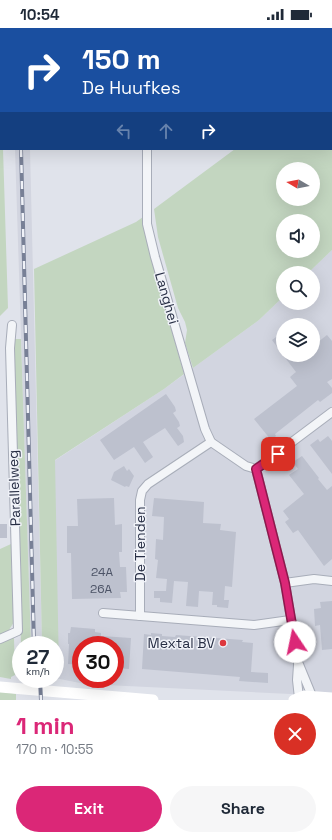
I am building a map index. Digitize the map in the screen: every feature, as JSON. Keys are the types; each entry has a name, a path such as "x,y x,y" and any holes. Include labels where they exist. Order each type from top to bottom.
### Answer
{"main road":[{"path":"0,687 153,700"},
{"path":"297,699 312,696 332,698"}],"street":[{"name":"Langhei","path":"147,150 147,224 155,257 205,429 211,442"},
{"name":"Parallelweg","path":"0,639 18,631 10,348 12,325"},
{"path":"256,469 332,412"},
{"path":"211,442 246,466 256,469"},
{"name":"De Tienden","path":"140,616 140,500 142,491 148,484 211,442"},
{"path":"256,469 285,583 298,662 312,696"},
{"path":"285,583 314,580 332,581"},
{"path":"103,613 254,625 290,620"},
{"path":"297,699 298,662"}],"shaded area":[{"path":"15,150 30,150 42,636 31,636"},
{"path":"332,250 332,696 124,686 124,636 72,636 72,681 64,680 64,636 54,636 42,469 164,389 259,320 276,304 276,310 320,310 320,266 315,266"}],"green space":[{"path":"0,150 3,150 8,308 0,316"},
{"path":"234,150 332,150 332,250 315,266 276,266 276,304 259,320 193,368 185,343 187,330 185,322 178,308 158,237 154,209"},
{"path":"143,217 148,246 184,374 164,389 55,460 58,636 42,636 34,269 136,222"},
{"path":"13,339 21,339 31,636 21,636"},
{"path":"11,544 12,580 15,581 14,622 9,630 0,636 0,549"},
{"path":"12,638 11,679 0,677 0,641"},
{"path":"0,690 16,694 16,700 0,700"}],"building":[{"path":"327,335 332,341 332,379 327,382 332,388 332,393 320,402 318,400 275,434 276,436 271,440 254,419 297,386 290,377 296,372 288,362 320,362 320,340"},
{"path":"276,337 276,345 272,340"},
{"path":"166,394 175,407 176,411 173,413 179,422 180,426 177,428 183,436 184,442 178,446 165,428 143,442 153,457 145,463 134,447 114,460 100,440"},
{"path":"328,436 332,441 332,474 310,445 318,439 320,442"},
{"path":"302,456 327,490 332,486 332,559 324,566 298,530 293,533 285,522 289,519 283,511 304,494 289,475 298,469 293,462"},
{"path":"124,466 127,471 129,469 134,476 129,487 125,487 111,480 114,472"},
{"path":"114,498 115,525 122,524 122,552 119,552 120,567 126,567 127,592 120,592 121,598 72,599 71,553 67,553 67,526 78,526 77,499"},
{"path":"154,498 204,502 203,523 221,524 220,530 236,532 232,587 225,586 224,600 229,600 228,608 212,605 213,592 199,591 198,607 186,606 188,582 174,581 172,603 160,602 160,598 154,598 154,591 166,591 167,579 156,578 158,560 155,559 156,539 163,540 164,517 152,516"},
{"path":"0,524 7,524 7,538 0,538"},
{"path":"332,601 332,649 322,650 320,625 315,626 314,609 321,608 320,602"},
{"path":"71,627 95,629 95,632 101,633 101,636 72,636 72,664 68,664 68,633 70,633"},
{"path":"151,633 175,637 176,635 243,640 242,642 253,643 251,672 268,673 268,683 239,681 240,677 142,669 144,634 151,635"},
{"path":"124,638 131,638 129,669 124,669"}],"railway":[{"path":"21,150 34,636"},
{"path":"40,688 41,700"}],"place":[{"name":"Mextal BV","path":"223,643"}],"route":[{"path":"278,454 256,469 285,583 290,620 295,642"}]}
